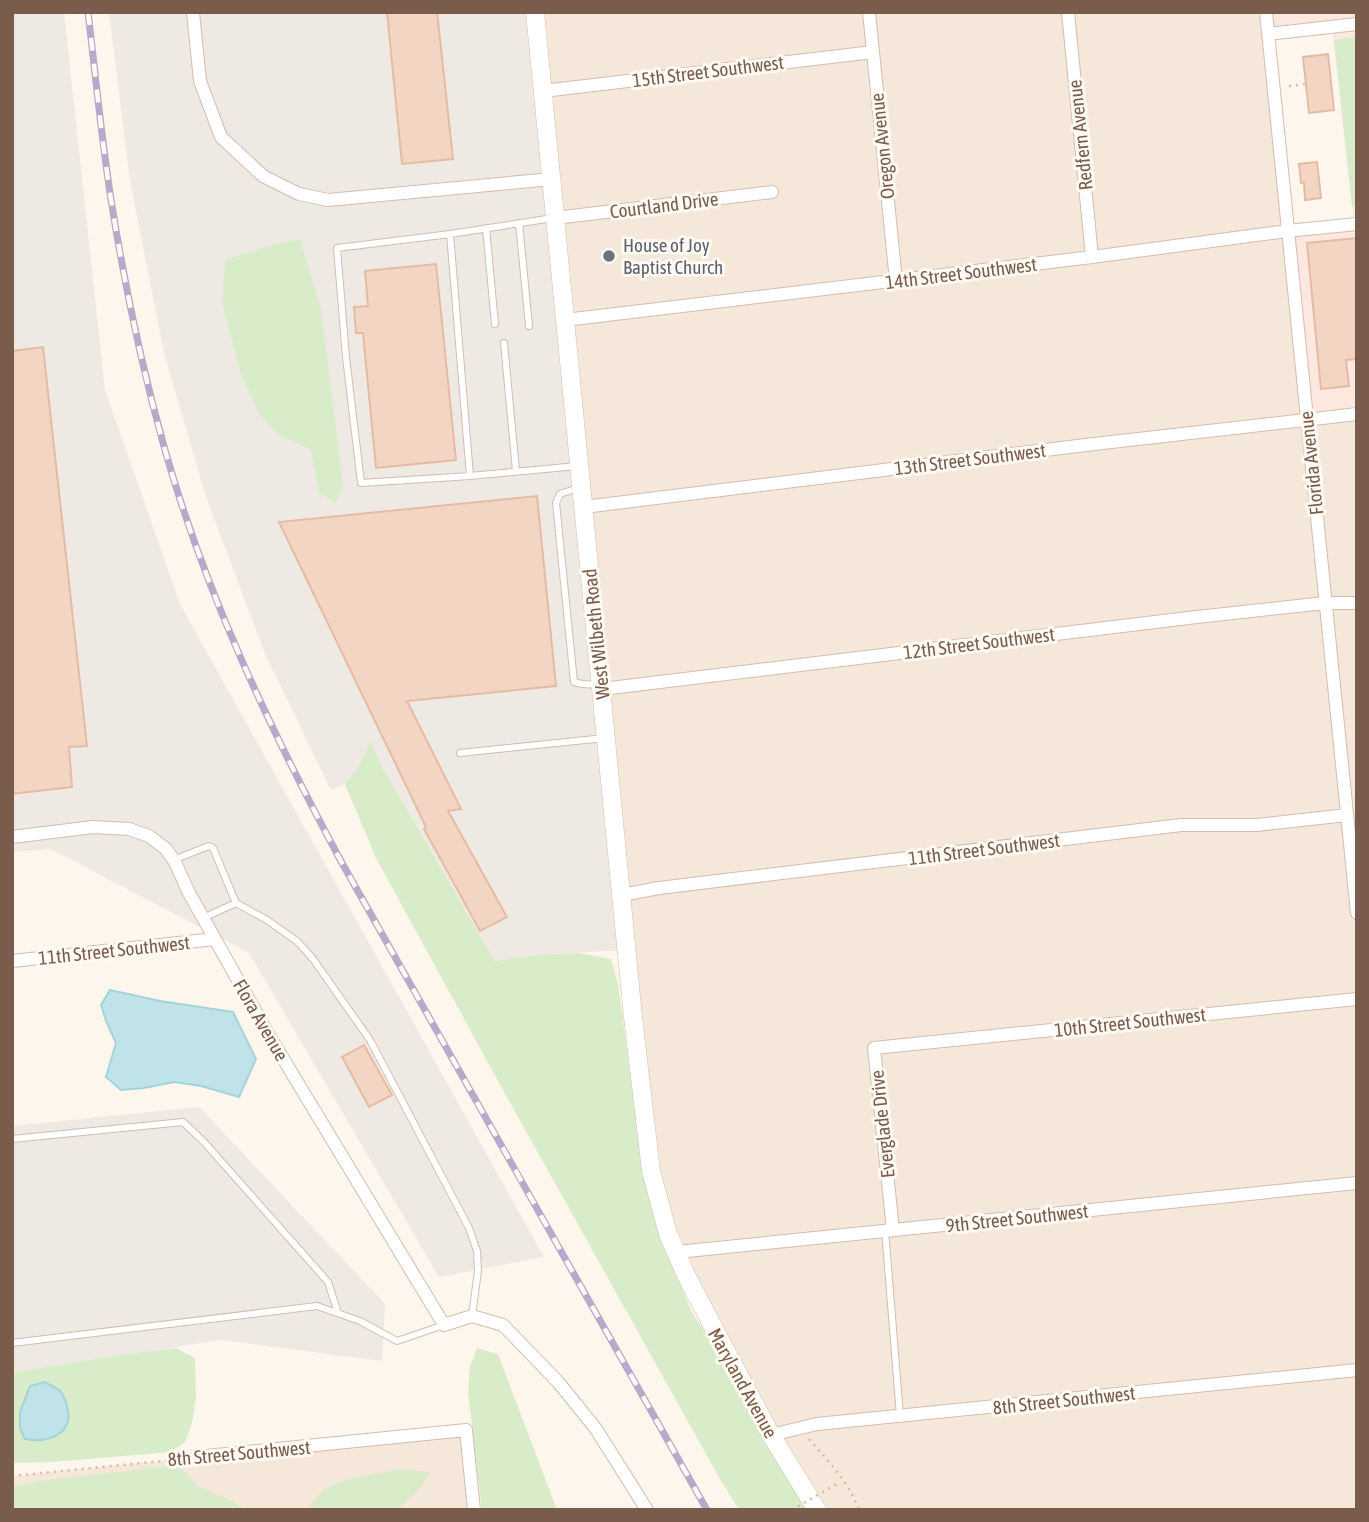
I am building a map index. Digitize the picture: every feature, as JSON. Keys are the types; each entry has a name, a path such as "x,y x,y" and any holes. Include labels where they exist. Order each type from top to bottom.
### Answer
{"main road":[{"name":"West Wilbeth Road","path":"535,12 645,1134 650,1171 664,1225 677,1252"},
{"name":"Maryland Avenue","path":"677,1252 693,1290 771,1435 817,1510"}],"street":[{"path":"193,12 200,81 221,137 263,176 299,194 328,200 552,178"},
{"name":"Oregon Avenue","path":"869,12 896,281"},
{"name":"Redfern Avenue","path":"1068,12 1092,257"},
{"name":"Florida Avenue","path":"1266,12 1325,603 1351,796 1346,815 1357,913"},
{"path":"1268,34 1357,24"},
{"name":"15th Street Southwest","path":"543,91 873,52"},
{"name":"Courtland Drive","path":"555,218 772,192"},
{"name":"14th Street Southwest","path":"565,320 1357,223"},
{"name":"13th Street Southwest","path":"584,507 1357,414"},
{"name":"12th Street Southwest","path":"602,687 1188,618 1325,603 1357,603"},
{"name":"11th Street Southwest","path":"622,895 659,888 1181,825 1258,825 1346,815"},
{"name":"Flora Avenue","path":"12,837 83,828 129,829 159,842 173,860 267,1032 444,1325"},
{"name":"11th Street Southwest","path":"12,961 215,939"},
{"name":"10th Street Southwest","path":"902,1045 1357,999"},
{"name":"Everglade Drive","path":"889,1230 874,1048 902,1045"},
{"name":"9th Street Southwest","path":"677,1252 1357,1183"},
{"path":"444,1325 472,1316 503,1325 559,1383 596,1429 647,1510"},
{"name":"8th Street Southwest","path":"771,1435 817,1424 1357,1370"},
{"name":"8th Street Southwest","path":"196,1457 466,1430 474,1510"}],"lane":[{"path":"555,218 337,248 346,357 361,483 580,466"},
{"path":"519,223 529,326"},
{"path":"486,228 495,324"},
{"path":"450,234 470,476"},
{"path":"504,343 516,471"},
{"path":"581,487 560,494 556,503 564,586 574,681 602,687"},
{"path":"460,753 607,738"},
{"path":"173,860 209,846 213,848 236,903 267,920 298,942 313,959 370,1041 468,1228 477,1251 478,1271 472,1316"},
{"path":"203,918 236,903"},
{"path":"12,1139 183,1122 204,1142 328,1282 338,1313"},
{"path":"889,1230 901,1416"},
{"path":"12,1343 317,1306 360,1321 397,1341 444,1325"}],"path":[{"path":"1289,86 1306,84"},
{"path":"799,1428 853,1493 859,1510"},
{"name":"8th Street Southwest","path":"12,1476 196,1457"},
{"path":"792,1510 842,1480"}],"shaded area":[{"path":"12,12 64,12 105,390 180,604 544,1257 439,1277 249,953 51,849 12,852"},
{"path":"109,12 535,12 627,950 537,955 495,961 381,765 370,741 356,772 345,784 331,790 265,654 206,497 164,353 130,181"},
{"path":"535,12 1265,12 1306,419 1357,414 1357,1510 817,1510 771,1435 656,1193"},
{"path":"1266,12 1357,12 1357,414 1306,419 1287,231 1354,223 1332,27 1268,34"},
{"path":"199,1107 385,1304 382,1361 221,1340 12,1373 12,1126"},
{"path":"466,1430 474,1510 12,1510 12,1476"}],"green space":[{"path":"1357,37 1357,206 1352,206 1334,40"},
{"path":"300,240 321,308 343,484 336,503 319,493 311,450 279,435 260,415 241,374 222,302 225,260 282,242"},
{"path":"370,740 381,765 495,961 578,953 611,959 618,984 640,1144 665,1245 691,1311 724,1362 807,1510 739,1510 720,1479 376,858 345,784 354,774"},
{"path":"176,1348 195,1358 196,1398 192,1423 185,1442 171,1452 12,1463 12,1373"},
{"path":"477,1348 498,1354 557,1510 482,1510 468,1392 470,1366"},
{"path":"178,1465 199,1487 247,1510 12,1510 12,1488 37,1481"},
{"path":"400,1469 430,1472 420,1489 401,1506 401,1510 307,1510 323,1490 346,1480"}],"water":[{"path":"110,990 233,1012 256,1059 239,1097 201,1086 174,1082 121,1090 106,1077 116,1043 101,1005"},
{"path":"45,1382 62,1393 68,1411 66,1426 56,1436 41,1440 25,1439 20,1428 20,1412 30,1386"}],"building":[{"path":"387,12 437,12 453,159 402,164"},
{"path":"1328,54 1334,110 1309,113 1303,57"},
{"path":"1317,162 1321,198 1305,200 1299,164"},
{"path":"1357,238 1357,359 1346,360 1349,386 1321,389 1307,243"},
{"path":"436,264 456,460 376,468 363,333 356,333 354,307 368,306 365,271"},
{"path":"43,347 87,746 69,747 72,787 12,794 12,351"},
{"path":"537,496 556,686 407,701 461,809 448,811 507,917 480,931 424,829 426,827 279,522"},
{"path":"364,1045 392,1095 369,1107 342,1057"}],"railway":[{"path":"88,12 109,187 149,391 181,504 220,610 290,763 342,863 707,1510"}],"place":[{"name":"House of Joy Baptist Church","path":"609,256"}]}
